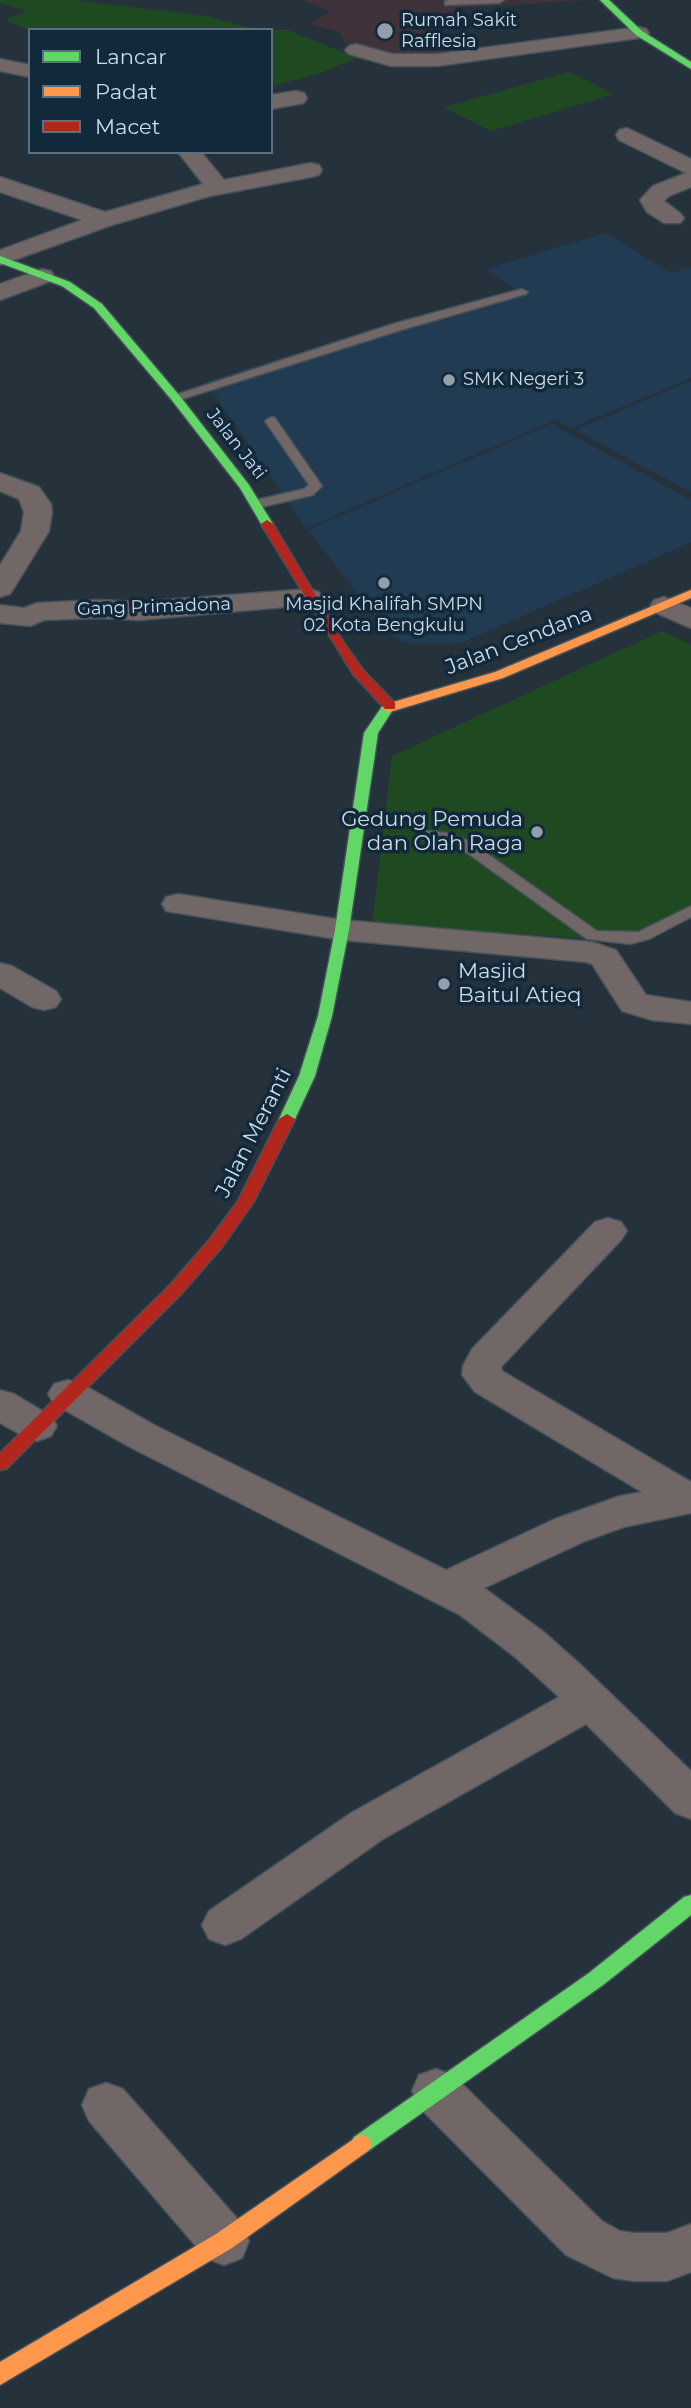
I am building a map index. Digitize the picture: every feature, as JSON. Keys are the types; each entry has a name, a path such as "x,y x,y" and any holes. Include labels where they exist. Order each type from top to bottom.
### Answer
{"street":[{"path":"604,0 639,33 691,66"},
{"path":"356,50 391,60 437,60 639,33"},
{"path":"0,65 28,71"},
{"path":"273,102 296,98"},
{"path":"627,135 691,168"},
{"path":"191,154 219,188"},
{"path":"1,260 104,220 219,188 311,170"},
{"path":"672,218 655,207 652,200 661,191 691,179"},
{"path":"0,184 104,220"},
{"name":"Jalan Jati","path":"1,260 66,284 98,306 175,397 257,504 309,598 359,674 390,706"},
{"path":"0,293 42,276"},
{"path":"0,481 29,493 37,504 38,512 35,531 0,588"},
{"name":"Jalan Cendana","path":"390,706 499,675 691,594"},
{"name":"Gang Primadona","path":"0,614 30,617 37,612 97,609 139,611 309,598"},
{"path":"664,606 691,620"},
{"name":"Jalan Meranti","path":"0,1464 176,1289 216,1243 245,1203 286,1126 307,1076 325,1016 342,930 371,733 390,706"},
{"path":"178,904 342,930 598,953 604,957 634,1003 652,1009 691,1013"},
{"path":"0,973 44,999"},
{"path":"608,1231 486,1359 482,1366 482,1375 489,1382 688,1498"},
{"path":"68,1394 142,1436 448,1587 475,1603 530,1645 691,1800"},
{"path":"0,1405 37,1426"},
{"path":"448,1587 583,1525 620,1512 688,1498"},
{"path":"225,1925 367,1826 589,1701"},
{"path":"0,2374 224,2241 491,2055 596,1979 691,1903"},
{"path":"436,2091 584,2238 613,2254 634,2257 667,2257 691,2248"},
{"path":"106,2105 224,2241"}],"lane":[{"path":"448,4 499,0"},
{"path":"175,397 522,292"},
{"path":"257,504 308,492 316,486 271,421"},
{"path":"426,836 448,838 464,844 593,936 630,939 643,936 691,911"}],"shaded area":[{"name":"Rumah Sakit Rafflesia","path":"302,0 588,0 455,8 459,28 434,30 449,56 391,60 344,42 340,32 310,24 330,11"},
{"name":"SMK Negeri 3","path":"606,233 671,273 691,267 691,378 571,428 555,420 306,528 206,382 385,325 517,290 486,269"},
{"path":"691,381 691,492 575,430"},
{"path":"552,424 691,500 691,542 461,643 419,644 401,641 388,632 308,530"}],"green space":[{"path":"0,0 74,0 207,16 251,28 28,30 6,20 26,11 0,3"},
{"path":"273,30 288,30 357,58 318,74 273,85"},
{"path":"569,72 614,94 491,131 444,107"},
{"name":"Gedung Pemuda dan Olah Raga","path":"662,631 691,645 691,907 629,941 372,925 392,756"}],"traffic: fast":[{"path":"604,0 639,33 691,66"},
{"path":"0,259 66,284 98,306 175,397 245,487 267,524"},
{"path":"287,1119 307,1076 325,1016 342,930 371,733 388,708"},
{"path":"361,2144 596,1979 691,1903"}],"traffic: slow":[{"path":"388,708 499,675 691,594"},
{"path":"0,2374 224,2241 361,2144"}],"traffic: jam":[{"path":"267,524 338,643 359,674 390,706"},
{"path":"0,1464 176,1289 216,1243 245,1203 287,1119"}],"place":[{"name":"Rumah Sakit Rafflesia","path":"385,31"},
{"name":"SMK Negeri 3","path":"449,380"},
{"name":"Masjid Khalifah SMPN 02 Kota Bengkulu","path":"384,583"},
{"name":"Gedung Pemuda dan Olah Raga","path":"537,832"},
{"name":"Masjid Baitul Atieq","path":"444,984"}]}
